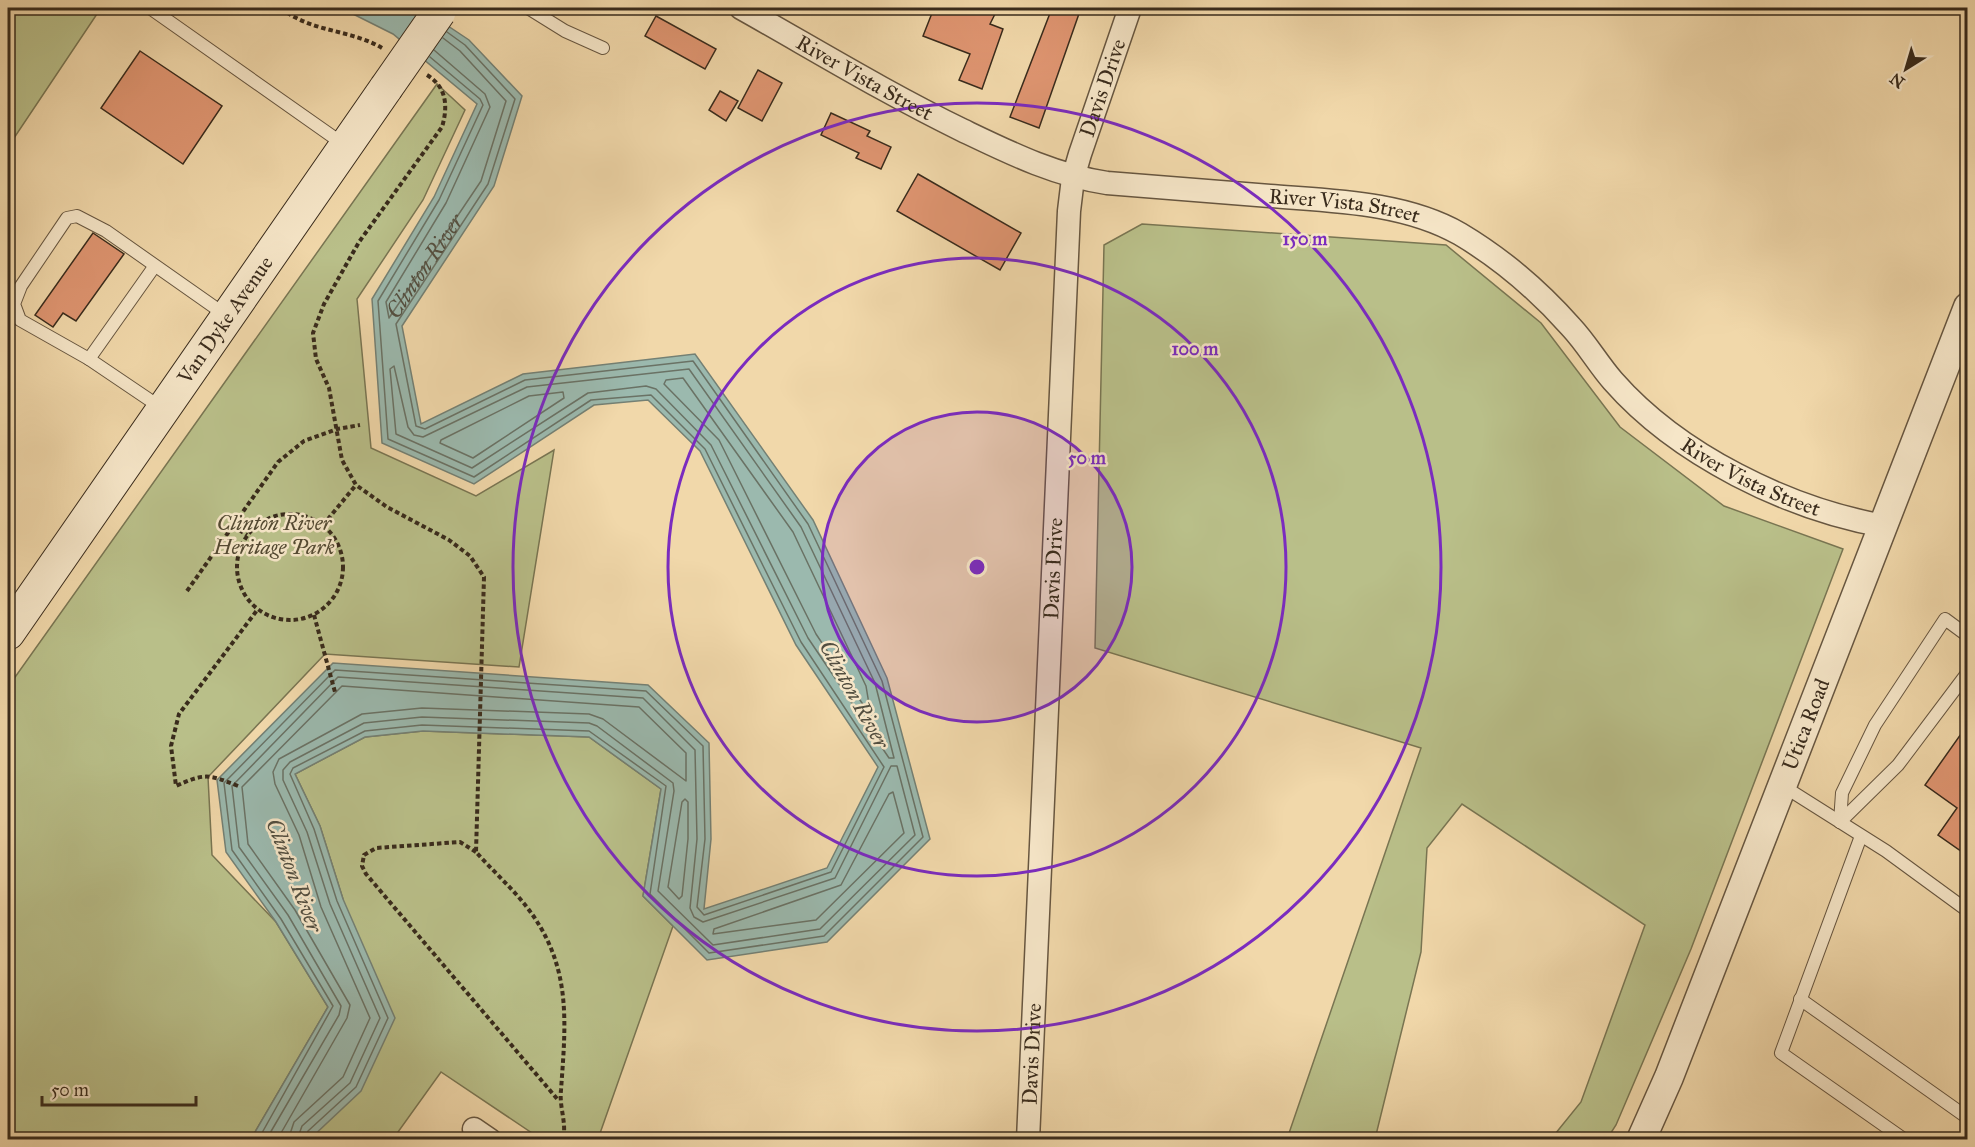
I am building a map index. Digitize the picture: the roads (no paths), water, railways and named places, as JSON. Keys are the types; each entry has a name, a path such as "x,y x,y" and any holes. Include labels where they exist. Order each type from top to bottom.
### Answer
{"main road":[{"name":"Van Dyke Avenue","path":"8,633 441,10"}],"street":[{"name":"River Vista Street","path":"741,8 943,120 1042,168 1073,178 1107,183 1345,202 1393,210 1459,233 1510,268 1537,292 1572,328 1612,380 1633,402 1654,423 1685,445 1712,462 1772,490 1853,521 1884,526"},
{"name":"Davis Drive","path":"1028,1140 1069,211 1073,178 1102,85 1130,8"},
{"name":"Utica Road","path":"1641,1140 1669,1077 1968,307"}],"lane":[{"path":"150,8 347,146"},
{"path":"528,8 573,35 603,48"},
{"path":"163,409 89,359 20,320 14,304 21,286 67,218 77,216 106,231 228,317"},
{"path":"89,359 154,267"},
{"path":"1840,822 1842,793 1875,725 1945,620 1968,636"},
{"path":"1840,822 1898,765 1968,672"},
{"path":"1783,786 1861,836 1968,911"},
{"path":"1861,836 1780,1053 1905,1140"},
{"path":"1800,999 1968,1118"}],"water":[{"name":"Clinton River","path":"341,8 421,8 469,40 522,96 494,186 402,326 421,424 523,374 695,354 813,520 887,678 930,839 827,942 707,960 643,896 661,789 589,737 423,731 365,737 295,774 320,826 343,899 395,1018 361,1091 310,1139 251,1139 328,1007 276,922 226,852 217,780 333,663 648,685 709,743 711,839 704,909 827,868 878,767 796,645 700,451 648,400 594,405 474,484 382,443 372,299 434,197 477,104 393,34"}],"park label":[{"name":"Clinton River Heritage Park","path":"274,535"}]}
